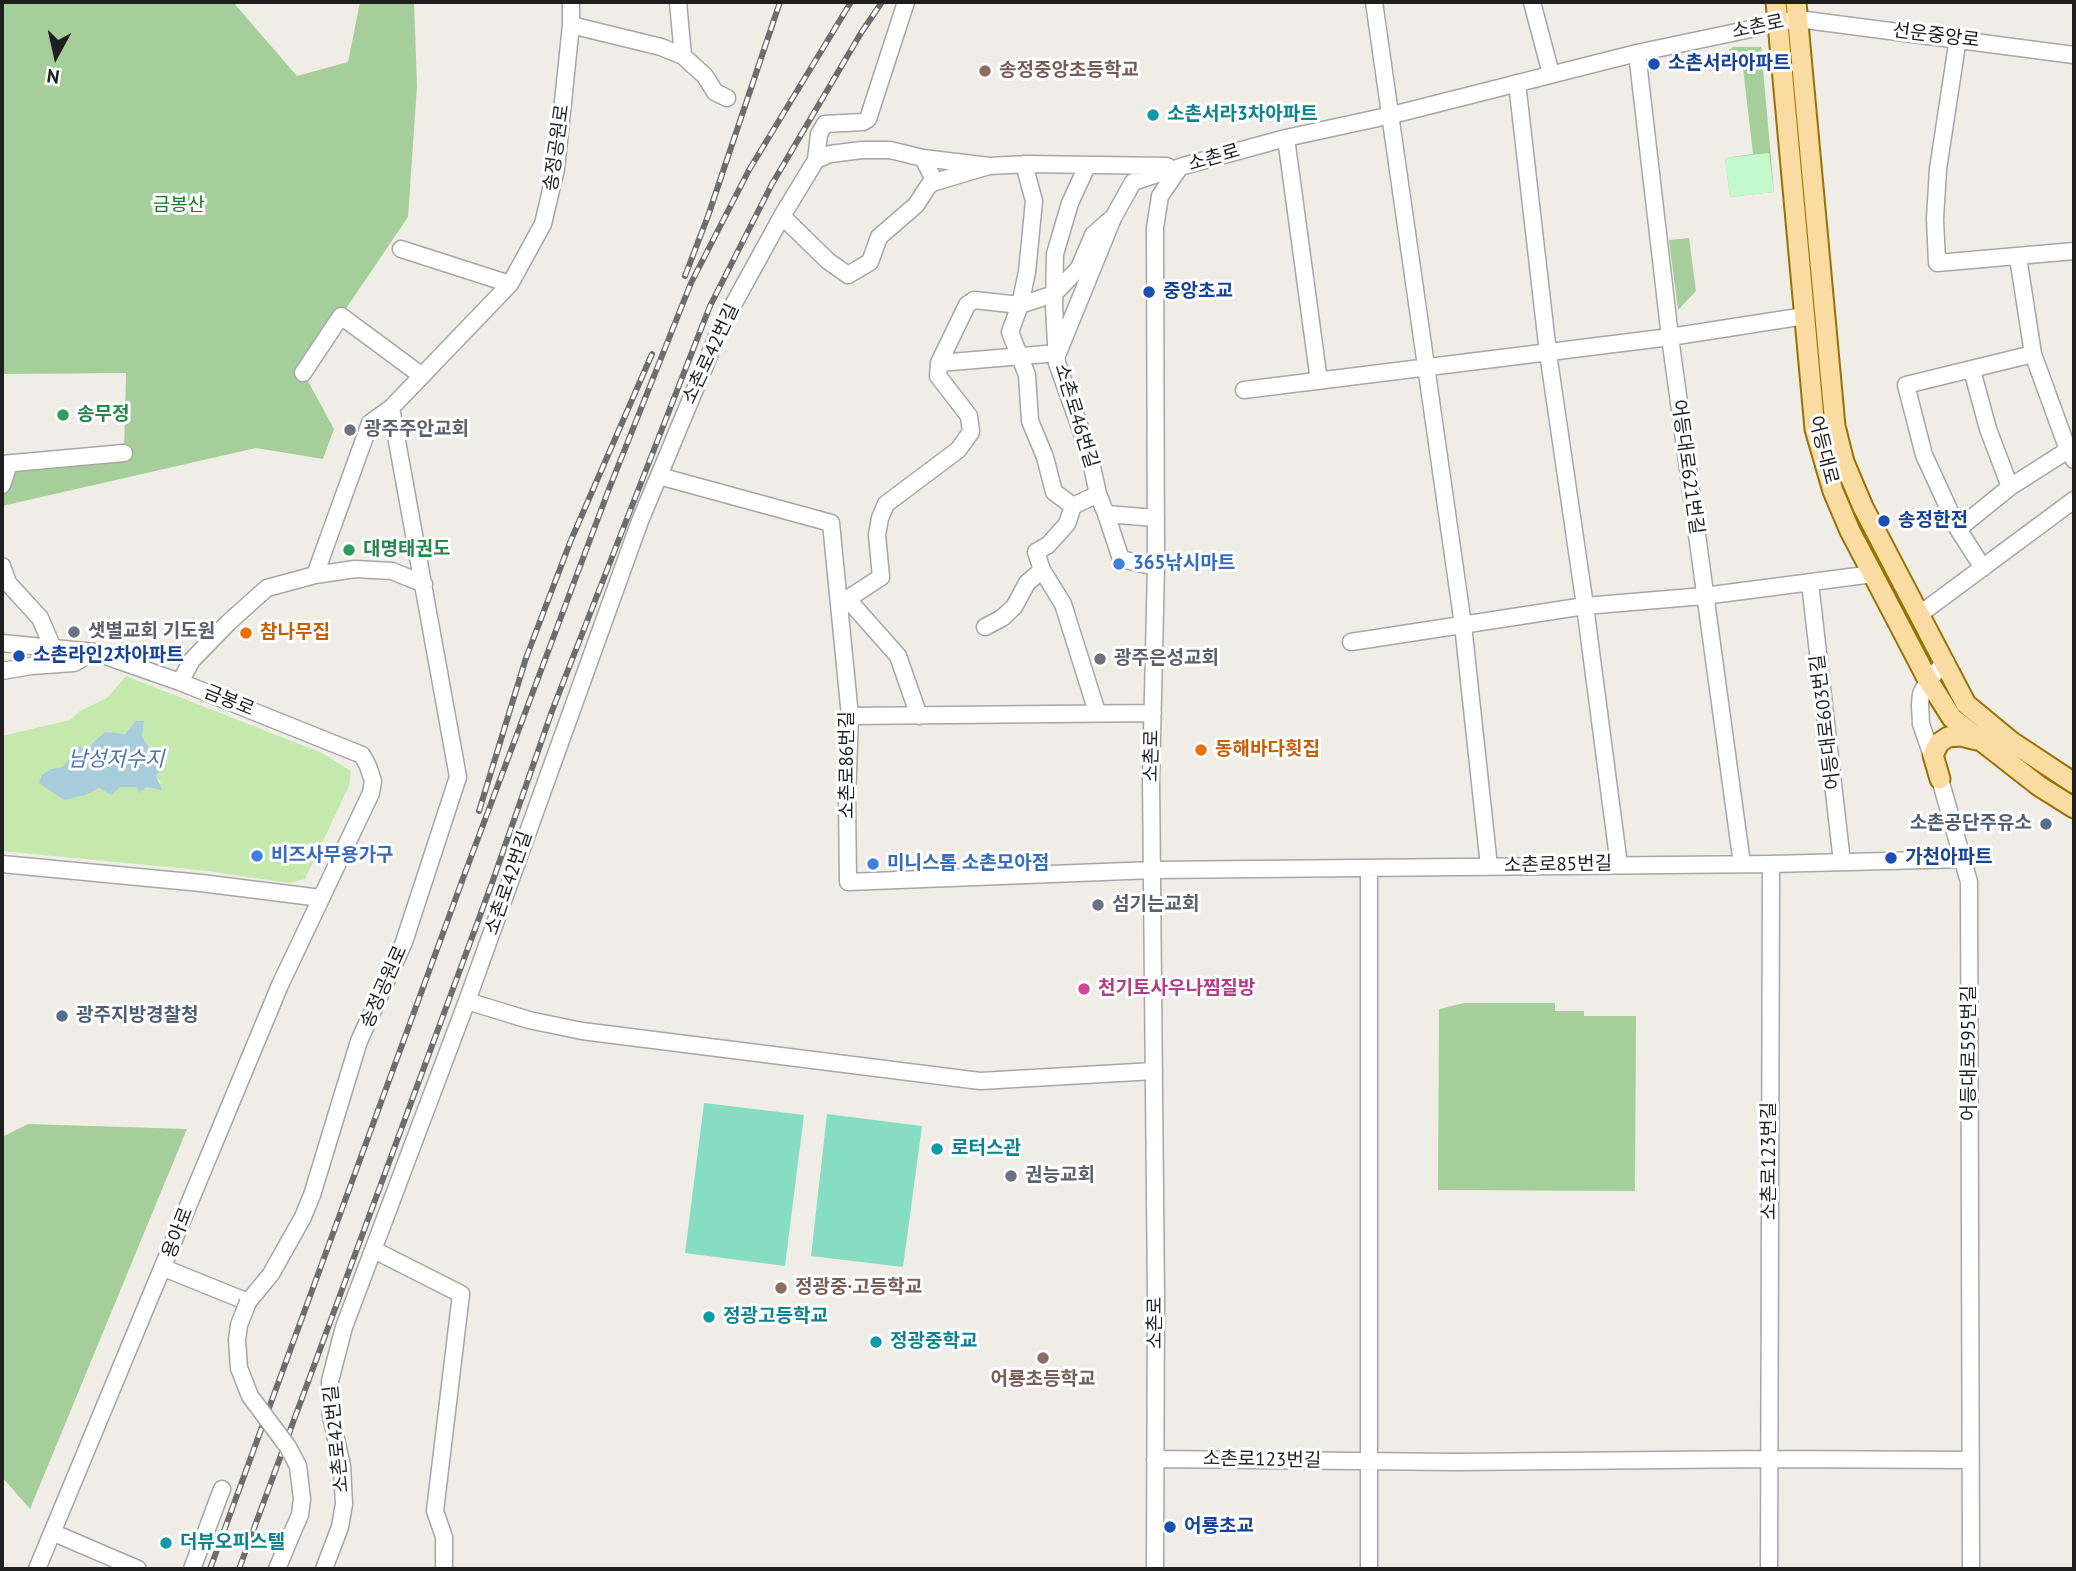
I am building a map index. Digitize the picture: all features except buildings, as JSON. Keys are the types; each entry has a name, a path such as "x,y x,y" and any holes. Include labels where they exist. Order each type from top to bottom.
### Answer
{"main road":[{"name":"어등대로","path":"1776,2 1815,429 1833,491 1928,680 1952,718 2039,786 2074,808"},
{"name":"어등대로","path":"1797,10 1835,426 1844,462 1863,507 1966,704 2012,742 2074,783"},
{"path":"1940,779 1933,755 1938,743 1948,737 1961,736 1980,741"}],"street":[{"name":"송정공원로","path":"315,575 370,423 391,408 510,284 543,224 556,169 571,2"},
{"path":"678,2 683,56"},
{"name":"소촌로42번길","path":"324,1569 341,1527 344,1504 344,1483 331,1416 330,1381 344,1327 467,1001 534,811 659,476 721,327 816,160 818,134 825,124 863,122 868,118 906,2"},
{"path":"1374,2 1463,625 1489,866"},
{"path":"1532,2 1551,74"},
{"name":"소촌로","path":"1155,1569 1153,713 1156,568 1155,228 1160,196 1180,167 1286,138 1392,115 1637,53 1777,23 1797,10"},
{"name":"선운중앙로","path":"1797,10 2074,55"},
{"path":"571,24 661,47 683,56 705,76 715,92 727,98"},
{"path":"1958,38 1938,169 1935,219 1937,263 2074,251"},
{"path":"1637,53 1670,337"},
{"path":"1517,83 1548,353 1619,865"},
{"path":"1286,138 1319,381"},
{"path":"816,160 831,154 890,150 923,158 989,166 1024,164 1180,167"},
{"path":"923,158 934,182"},
{"path":"1020,305 1027,272 1034,201 1024,164"},
{"path":"782,216 828,261 848,275 870,262 879,237 916,205 929,185 989,166"},
{"path":"1054,294 1055,254 1070,203 1087,166"},
{"path":"939,363 1058,353 1113,218 1133,182 1180,167"},
{"path":"919,716 898,656 852,604 852,596 881,577 877,535 886,504 958,450 971,432 969,416 938,376 939,363 967,305 974,300 1020,305 1054,294 1079,268 1093,235 1113,218"},
{"path":"401,249 510,284"},
{"path":"1958,529 2010,487 2071,455 2033,354 2018,257"},
{"name":"소촌로46번길","path":"1054,294 1057,363 1089,453 1098,495 1121,559 1156,568"},
{"name":"소촌로46번길","path":"1020,305 1010,332 1027,375 1030,421 1045,457 1054,492 1073,506"},
{"path":"303,373 341,316 422,376"},
{"path":"1244,390 1670,337 1805,316"},
{"name":"어등대로621번길","path":"1670,337 1742,864"},
{"path":"1983,568 1958,529 1924,455 1906,385 2033,354"},
{"path":"1972,370 1988,429 2010,487"},
{"name":"송정공원로","path":"277,1569 300,1515 302,1499 298,1466 288,1447 250,1396 239,1368 239,1325 248,1302 271,1273 303,1217 359,1041 404,942 458,776 391,408"},
{"path":"2,485 5,464 124,453"},
{"name":"소촌로86번길","path":"659,476 831,523 850,716 848,882 1153,870"},
{"path":"1097,712 1063,604 1042,570 1036,552 1048,545 1066,524 1073,506 1098,495"},
{"path":"1920,614 2074,500"},
{"path":"1106,514 1156,518"},
{"path":"2,566 8,583 40,618 53,648"},
{"path":"180,682 192,660 267,588 315,575 355,569 392,571 424,584"},
{"path":"985,627 1002,618 1014,607 1027,583 1042,570"},
{"path":"1351,642 1585,606 1704,596 1873,574"},
{"name":"어등대로603번길","path":"1810,583 1842,862"},
{"name":"금봉로","path":"2,643 94,652 180,682 362,755 369,766 373,781 371,793"},
{"path":"2,670 74,663 94,652"},
{"path":"1928,680 1946,662"},
{"name":"어등대로595번길","path":"1928,680 1921,694 1921,724 1940,779 1969,882 1971,1569"},
{"path":"850,716 1153,713"},
{"name":"용아로","path":"37,1569 281,985 371,793"},
{"name":"소촌로85번길","path":"1153,870 1771,864 1964,859"},
{"path":"2,864 201,883 321,898"},
{"name":"소촌로123번길","path":"1769,1569 1771,864"},
{"path":"1369,868 1369,1569"},
{"path":"467,1001 529,1020 582,1031 980,1082 1154,1071"},
{"path":"374,1250 461,1294 435,1511 444,1537 444,1569"},
{"path":"164,1268 248,1302"},
{"name":"소촌로123번길","path":"1156,1459 1970,1460"},
{"path":"192,1569 222,1489"},
{"path":"54,1532 134,1568"}],"green space":[{"name":"금봉산","path":"2,2 233,2 297,76 348,62 360,2 414,2 417,86 408,217 303,372 334,429 323,459 256,448 2,506 2,485 9,464 124,453 126,373 2,374"},
{"path":"1733,47 1761,47 1774,192 1730,197 1725,158 1753,154 1743,68 1732,69 1729,50"},
{"path":"1769,153 1774,192 1730,197 1725,158"},
{"path":"1689,238 1696,291 1678,310 1669,240"},
{"path":"126,676 322,753 351,771 349,786 305,879 289,883 208,871 2,851 2,736 70,720 80,711 107,698","holes":["136,721 144,721 142,737 158,759 164,760 156,776 161,783 146,787 119,787 111,795 99,788 85,795 52,790 39,783 51,769 62,767 105,733 125,734"]},
{"path":"1464,1003 1555,1003 1555,1011 1584,1011 1584,1016 1636,1016 1635,1191 1438,1190 1439,1009"},
{"path":"704,1103 804,1115 785,1266 685,1253"},
{"path":"827,1114 922,1126 903,1267 811,1256"},
{"path":"28,1124 187,1129 30,1509 2,1477 2,1137"}],"water":[{"name":"남성저수지","path":"136,721 144,721 142,737 158,759 165,760 156,776 162,790 146,787 139,793 136,787 120,787 111,795 99,788 64,800 39,783 42,775 51,769 62,767 68,761 72,746 87,748 105,732 125,734"}],"railway":[{"path":"685,276 780,2"},
{"path":"210,1569 465,873 609,489 691,283 749,170 851,2"},
{"path":"239,1569 492,883 552,711 710,306 772,184 882,2"},
{"path":"479,811 526,658 571,540 652,354"}],"place":[{"name":"소촌서라아파트","path":"1654,64"},
{"name":"송정중앙초등학교","path":"985,71"},
{"name":"소촌서라3차아파트","path":"1153,115"},
{"name":"중앙초교","path":"1149,292"},
{"name":"송무정","path":"63,415"},
{"name":"광주주안교회","path":"350,430"},
{"name":"송정한전","path":"1884,521"},
{"name":"대명태권도","path":"349,550"},
{"name":"365낚시마트","path":"1119,564"},
{"name":"샛별교회 기도원","path":"74,632"},
{"name":"참나무집","path":"246,633"},
{"name":"소촌라인2차아파트","path":"19,656"},
{"name":"광주은성교회","path":"1100,659"},
{"name":"동해바다횟집","path":"1201,750"},
{"name":"소촌공단주유소","path":"2046,824"},
{"name":"비즈사무용가구","path":"257,856"},
{"name":"가천아파트","path":"1891,858"},
{"name":"미니스톱 소촌모아점","path":"873,864"},
{"name":"섬기는교회","path":"1098,905"},
{"name":"천기토사우나찜질방","path":"1084,989"},
{"name":"광주지방경찰청","path":"62,1016"},
{"name":"로터스관","path":"937,1149"},
{"name":"권능교회","path":"1011,1176"},
{"name":"정광중·고등학교","path":"781,1288"},
{"name":"정광고등학교","path":"709,1317"},
{"name":"정광중학교","path":"876,1342"},
{"name":"어룡초등학교","path":"1043,1358"},
{"name":"어룡초교","path":"1170,1527"},
{"name":"더뷰오피스텔","path":"166,1543"}]}
